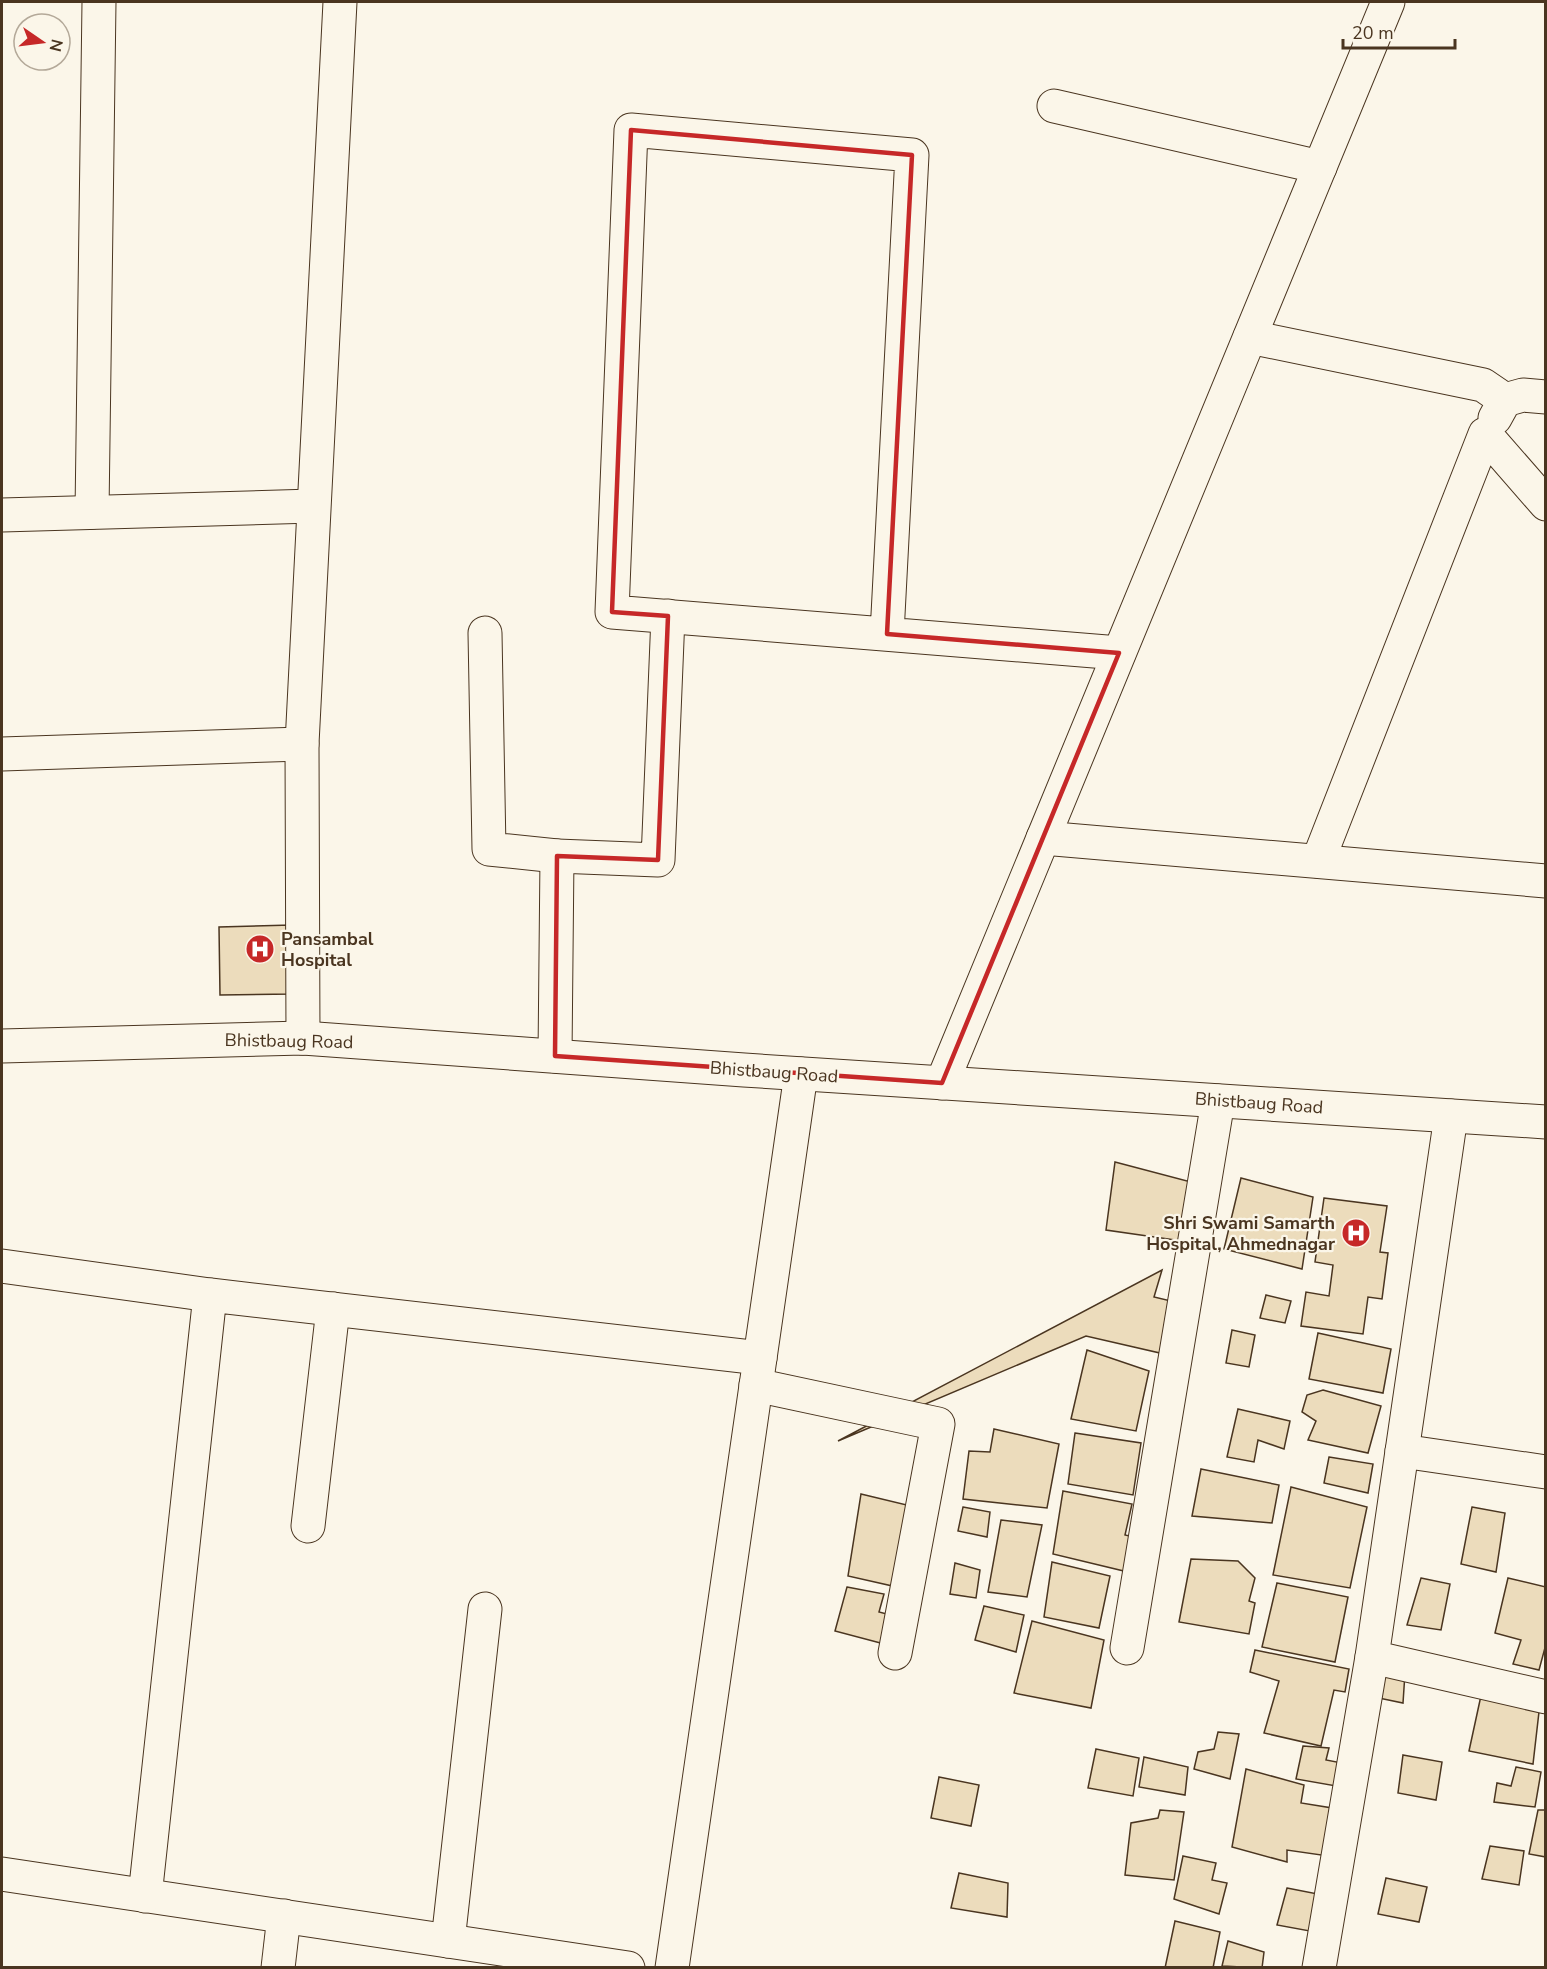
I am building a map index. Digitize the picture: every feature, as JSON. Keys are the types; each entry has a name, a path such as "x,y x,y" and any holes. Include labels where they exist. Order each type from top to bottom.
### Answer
{"street":[{"path":"92,512 99,2"},
{"path":"303,1038 302,744 340,2"},
{"path":"942,1083 1388,2"},
{"path":"1054,106 1320,167"},
{"path":"887,634 912,155 631,130 612,612 1119,653"},
{"path":"1250,337 1483,385 1505,400"},
{"path":"1318,861 1485,435 1505,400 1523,395 1545,397"},
{"path":"1485,435 1545,504"},
{"path":"2,514 314,506"},
{"path":"485,633 489,849 557,856 658,860 668,616"},
{"path":"2,754 302,744"},
{"path":"1043,838 1545,881"},
{"path":"555,1056 557,856"},
{"name":"Bhistbaug Road","path":"2,1046 303,1038 801,1074 1545,1122"},
{"path":"672,1968 801,1074"},
{"path":"1127,1648 1218,1101"},
{"path":"1319,1968 1372,1657 1451,1116"},
{"path":"2,1266 333,1310 758,1372 938,1424 895,1653"},
{"path":"145,1896 210,1295"},
{"path":"308,1526 333,1310"},
{"path":"1402,1451 1545,1472"},
{"path":"448,1941 485,1609"},
{"path":"1372,1657 1545,1697"},
{"path":"2,1874 448,1941 525,1960 628,1968"},
{"path":"278,1968 284,1916"}],"highlighted area":[{"path":"631,130 912,155 887,634 1119,653 942,1083 555,1056 557,856 658,860 668,616 612,612"}],"building":[{"path":"292,925 293,994 220,995 219,927"},
{"path":"1115,1162 1191,1182 1182,1241 1106,1230"},
{"path":"1241,1178 1313,1197 1302,1269 1224,1249"},
{"path":"1324,1198 1387,1206 1380,1252 1388,1253 1382,1299 1368,1297 1363,1334 1301,1326 1306,1292 1329,1296 1333,1265 1315,1262"},
{"path":"1162,1270 1154,1297 1171,1301 1160,1353 1086,1336 838,1441"},
{"path":"1266,1295 1291,1301 1285,1323 1260,1318"},
{"path":"1232,1330 1255,1335 1249,1367 1226,1363"},
{"path":"1318,1333 1391,1349 1383,1393 1309,1379"},
{"path":"1087,1350 1149,1371 1136,1431 1071,1419"},
{"path":"1323,1390 1381,1406 1368,1453 1308,1440 1316,1421 1302,1412 1307,1395"},
{"path":"1238,1409 1290,1421 1284,1449 1258,1440 1254,1462 1227,1457"},
{"path":"994,1429 1059,1444 1047,1508 963,1499 969,1451 990,1452"},
{"path":"1075,1433 1141,1443 1133,1495 1068,1484"},
{"path":"1329,1457 1373,1464 1368,1493 1324,1483"},
{"path":"1201,1469 1279,1485 1272,1523 1192,1516"},
{"path":"1291,1487 1367,1507 1350,1588 1273,1575"},
{"path":"1063,1491 1132,1504 1125,1535 1134,1537 1128,1572 1053,1554"},
{"path":"861,1494 911,1506 897,1587 848,1576"},
{"path":"963,1507 990,1512 987,1537 958,1531"},
{"path":"1472,1507 1505,1513 1496,1572 1461,1564"},
{"path":"1001,1520 1042,1525 1027,1597 988,1592"},
{"path":"1191,1559 1238,1561 1255,1578 1249,1601 1255,1603 1249,1634 1179,1622"},
{"path":"1052,1562 1110,1576 1099,1628 1044,1617"},
{"path":"955,1563 980,1570 976,1598 950,1594"},
{"path":"1421,1578 1450,1584 1441,1630 1407,1625"},
{"path":"1508,1578 1546,1587 1546,1644 1539,1670 1513,1664 1521,1640 1495,1633"},
{"path":"1277,1583 1348,1597 1335,1662 1262,1647"},
{"path":"847,1587 884,1594 879,1612 887,1614 888,1645 835,1631"},
{"path":"984,1606 1024,1615 1016,1652 975,1640"},
{"path":"1032,1621 1104,1640 1091,1708 1014,1693"},
{"path":"1255,1650 1349,1669 1345,1692 1334,1690 1321,1746 1264,1733 1279,1681 1250,1672"},
{"path":"1377,1669 1405,1673 1403,1703 1369,1696"},
{"path":"1482,1691 1540,1703 1533,1764 1469,1751"},
{"path":"1218,1732 1239,1734 1230,1779 1194,1769 1198,1752 1214,1749"},
{"path":"1303,1746 1329,1748 1326,1760 1342,1763 1336,1786 1296,1779"},
{"path":"1096,1749 1139,1758 1133,1796 1088,1788"},
{"path":"1403,1755 1442,1762 1436,1800 1398,1793"},
{"path":"1144,1757 1188,1767 1185,1795 1139,1787"},
{"path":"1516,1767 1541,1772 1535,1807 1494,1802 1497,1783 1511,1786"},
{"path":"1246,1769 1304,1785 1301,1803 1332,1808 1328,1856 1287,1850 1287,1862 1232,1847"},
{"path":"939,1777 979,1785 971,1826 931,1818"},
{"path":"1160,1810 1184,1812 1174,1880 1125,1875 1131,1823 1158,1818"},
{"path":"1538,1810 1546,1810 1546,1857 1529,1854"},
{"path":"1490,1846 1524,1851 1519,1885 1482,1879"},
{"path":"1183,1856 1216,1863 1212,1880 1227,1883 1219,1914 1174,1899"},
{"path":"959,1873 1008,1883 1007,1917 951,1908"},
{"path":"1386,1878 1427,1887 1419,1922 1378,1914"},
{"path":"1287,1888 1323,1895 1315,1932 1277,1925"},
{"path":"1175,1921 1220,1932 1213,1968 1165,1968"},
{"path":"1228,1941 1264,1952 1262,1968 1222,1966"}],"place":[{"name":"Pansambal Hospital","path":"260,949"},
{"name":"Shri Swami Samarth Hospital, Ahmednagar","path":"1356,1233"}]}
